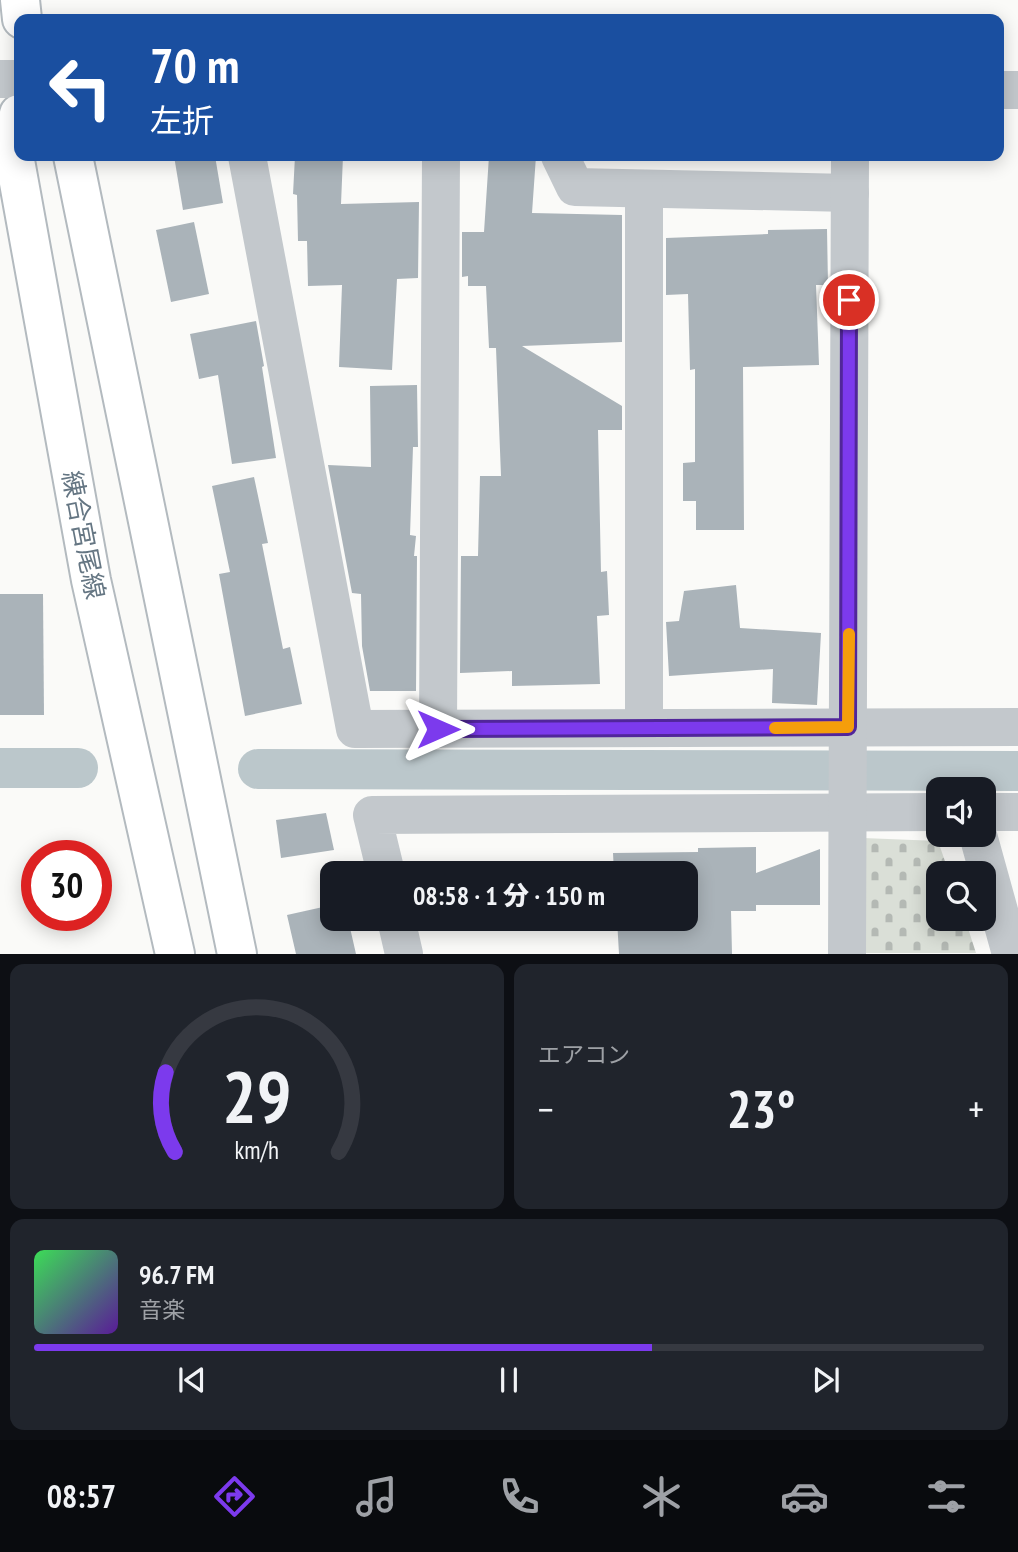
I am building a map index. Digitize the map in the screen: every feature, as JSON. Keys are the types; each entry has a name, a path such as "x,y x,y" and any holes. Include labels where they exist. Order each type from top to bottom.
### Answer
{"main road":[{"name":"練合宮尾線","path":"14,135 14,155"},
{"name":"練合宮尾線","path":"15,161 86,553 175,954"},
{"path":"74,161 237,954"}],"street":[{"path":"248,161 355,729 1018,727"},
{"path":"438,729 440,161"},
{"path":"562,161 575,187 850,193"},
{"path":"847,954 850,161"},
{"path":"643,190 644,728"},
{"path":"383,861 372,815 926,812"},
{"path":"996,812 1018,812"},
{"path":"981,847 1011,954"},
{"path":"399,931 404,954"}],"green space":[{"path":"863,838 926,841 926,847 940,847 945,861 926,861 926,931 969,931 976,953 865,953"}],"building":[{"path":"175,161 216,161 223,203 183,210"},
{"path":"295,161 343,161 341,204 419,202 418,278 397,279 392,370 339,367 342,285 308,286 307,241 298,241 297,195 293,194"},
{"path":"489,161 536,161 532,213 622,215 622,342 522,346 622,406 622,430 598,430 601,572 607,571 609,615 597,616 600,684 512,686 512,671 460,673 461,556 478,556 480,476 501,476 496,348 489,348 486,286 468,286 468,276 462,277 462,232 484,232"},
{"path":"194,222 209,294 171,302 156,230"},
{"path":"827,229 828,285 816,285 819,365 743,367 744,530 696,530 696,501 683,501 683,463 695,462 695,369 690,370 688,294 666,295 666,238 768,234 768,230"},
{"path":"256,321 276,458 232,464 218,375 199,379 190,334"},
{"path":"417,385 418,447 413,447 410,535 416,536 414,556 417,556 416,691 370,691 362,646 361,594 352,593 328,465 371,467 370,386"},
{"path":"254,477 268,543 262,544 283,649 290,647 302,704 245,716 219,574 230,572 212,486"},
{"path":"736,585 740,628 821,633 817,705 772,703 773,669 669,676 666,622 679,621 684,591"},
{"path":"0,594 43,594 44,715 0,715"},
{"path":"326,813 334,850 281,858 276,820"},
{"path":"756,847 756,873 820,849 820,905 756,905 756,911 731,911 732,954 619,954 618,931 698,931 698,861 613,861 613,853 698,852 698,848"},
{"path":"320,908 320,931 351,931 356,954 296,954 287,915"}],"waterway":[{"path":"0,768 78,768"},
{"path":"258,769 1018,771"}],"slow traffic":[{"path":"775,728 848,727 849,634"}],"route":[{"path":"438,729 848,727 849,300"}]}
